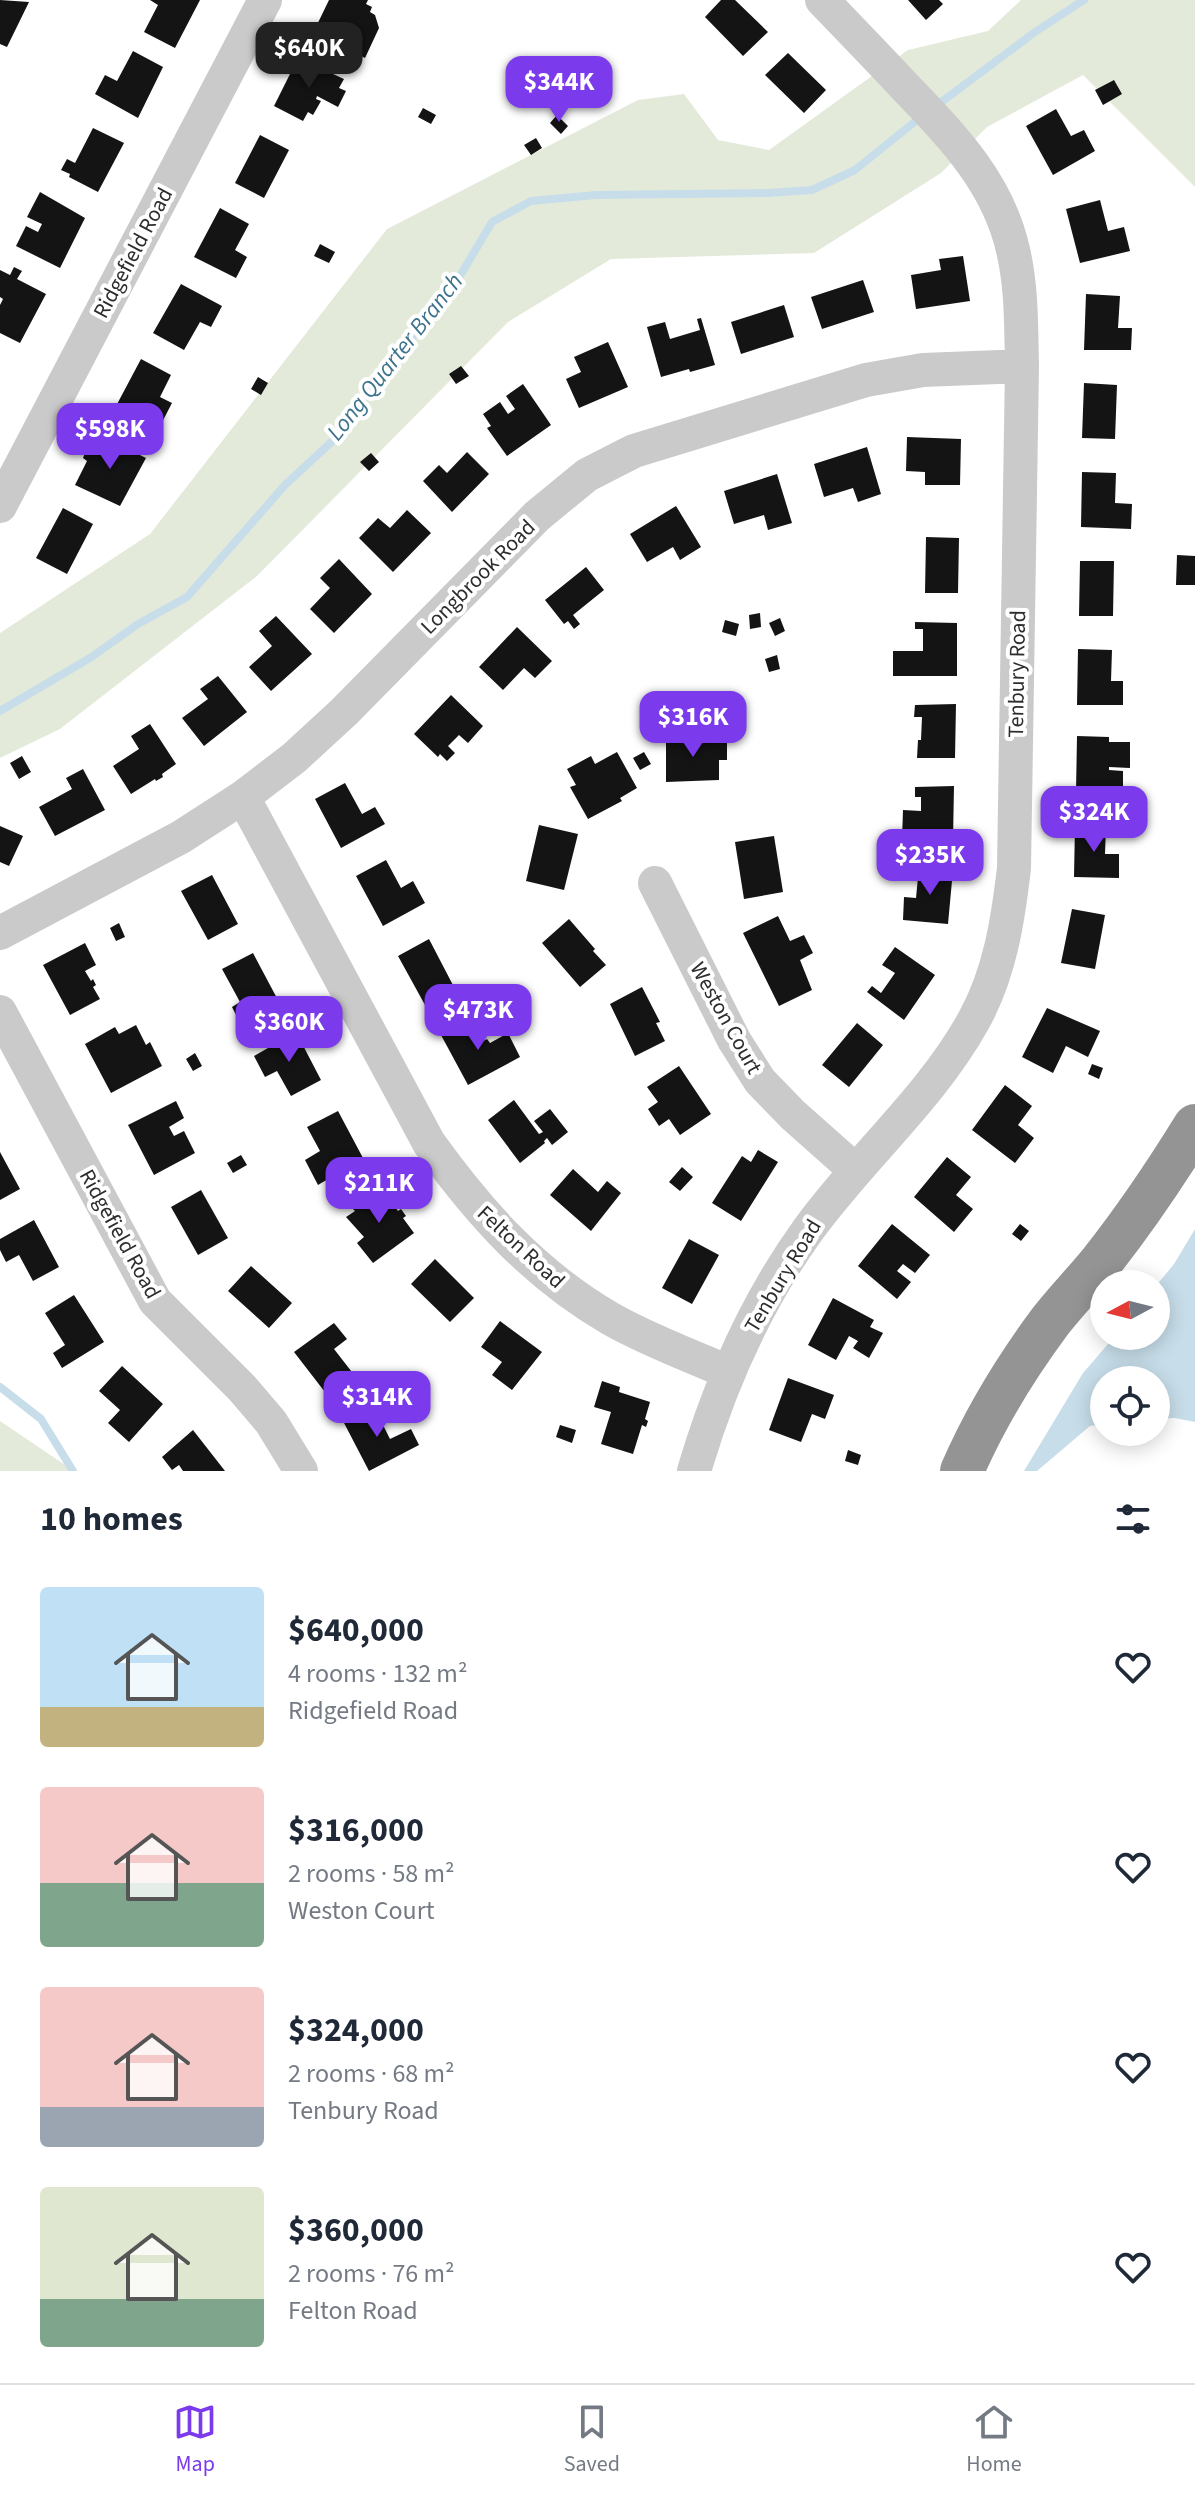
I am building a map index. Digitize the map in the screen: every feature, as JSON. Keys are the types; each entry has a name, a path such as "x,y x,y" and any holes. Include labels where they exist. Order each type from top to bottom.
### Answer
{"highway":[{"path":"962,1471 975,1440 1011,1378 1050,1322 1101,1263 1159,1184 1195,1126"}],"street":[{"name":"Ridgefield Road","path":"0,506 265,0"},
{"name":"Tenbury Road","path":"694,1471 728,1372 774,1282 807,1231 855,1170 947,1063 975,1018 992,979 1007,926 1014,868 1022,366 1020,289 1013,249 1002,212 986,180 963,147 822,0"},
{"name":"Longbrook Road","path":"0,933 181,837 243,797 294,758 344,712 537,516 587,475 634,451 866,380 923,370 1022,366"},
{"name":"Felton Road","path":"243,797 429,1143 465,1193 511,1245 561,1287 613,1321 728,1372"},
{"name":"Weston Court","path":"655,883 734,1040 760,1081 855,1170"},
{"name":"Ridgefield Road","path":"0,1012 155,1301 242,1388 271,1422 301,1471"}],"green space":[{"path":"1021,0 1195,0 1195,187 1083,75 987,127 941,173 814,253 611,259 508,322 257,576 60,729 0,758 0,633 150,534 387,229 638,100 684,94 718,140 769,150 908,50 988,31"},
{"path":"0,1421 74,1471 0,1471"}],"water":[{"path":"1195,1229 1195,1422 1170,1418 1170,1366 1090,1366 1090,1426 1037,1471 1024,1471 1083,1373 1103,1350 1170,1350 1169,1270"}],"building":[{"path":"0,0 29,2 7,47 0,44"},
{"path":"150,0 200,0 175,48 144,32 158,5"},
{"path":"329,0 368,0 366,4 372,7 370,12 375,15 379,28 365,58 314,31"},
{"path":"721,0 735,0 768,32 743,56 705,17"},
{"path":"908,0 939,0 943,4 926,20"},
{"path":"133,51 163,67 138,118 95,94 105,75 117,81"},
{"path":"788,53 826,90 804,113 765,75"},
{"path":"298,58 344,79 339,88 346,91 338,107 317,96 316,99 321,101 313,115 308,112 303,121 274,106"},
{"path":"1114,80 1122,94 1103,105 1095,90"},
{"path":"423,108 436,115 431,124 418,117"},
{"path":"1056,109 1071,136 1084,130 1095,151 1053,175 1026,126"},
{"path":"557,115 568,126 561,134 550,123"},
{"path":"93,128 124,143 98,192 61,170 67,159 75,163"},
{"path":"260,135 289,150 264,198 235,183"},
{"path":"536,138 542,148 531,155 524,145"},
{"path":"40,192 85,218 60,268 16,246 26,226 38,232 42,224 27,217"},
{"path":"1100,200 1108,231 1124,227 1130,251 1080,263 1066,209"},
{"path":"220,208 249,224 235,250 247,257 236,278 194,257"},
{"path":"320,244 335,252 329,263 314,256"},
{"path":"963,256 970,301 916,309 911,275 941,270 939,259"},
{"path":"14,267 22,271 17,279 46,294 20,343 0,333 0,305 3,299 0,297 0,270 10,275"},
{"path":"863,280 874,312 822,329 811,297"},
{"path":"181,284 222,306 211,327 200,322 184,350 153,333"},
{"path":"1086,294 1120,296 1118,328 1132,328 1131,350 1084,350"},
{"path":"784,305 794,337 741,354 731,322"},
{"path":"701,318 715,365 661,377 647,327 665,322 670,339 700,330 697,319"},
{"path":"608,342 628,387 579,408 566,379 581,372 574,357"},
{"path":"141,359 171,375 160,397 172,403 158,430 115,408"},
{"path":"461,366 469,376 456,384 449,374"},
{"path":"258,377 268,383 261,395 251,389"},
{"path":"1084,383 1117,385 1115,439 1082,438"},
{"path":"523,384 551,425 507,456 487,428 491,426 483,414 500,402 508,414 515,409 506,396"},
{"path":"101,436 146,458 120,506 75,485 87,461 83,458 87,448 93,450"},
{"path":"907,437 961,439 960,485 925,485 925,472 906,471"},
{"path":"867,447 881,494 858,502 853,488 824,497 814,464"},
{"path":"467,452 489,474 452,512 423,481 439,465 447,473"},
{"path":"371,453 379,462 369,471 360,462"},
{"path":"1082,472 1116,473 1115,503 1132,504 1131,529 1081,527"},
{"path":"777,474 792,523 768,530 764,515 734,524 724,491"},
{"path":"676,506 701,547 680,560 673,547 647,562 630,534"},
{"path":"63,508 93,524 67,574 36,558"},
{"path":"407,510 431,533 393,572 359,538 378,518 390,528"},
{"path":"926,537 959,538 958,593 925,593"},
{"path":"1177,555 1195,556 1195,585 1176,585"},
{"path":"339,559 372,594 334,633 310,609 330,588 320,578"},
{"path":"1080,561 1114,561 1113,616 1079,616"},
{"path":"586,567 604,590 573,615 580,624 574,629 568,621 564,624 545,600"},
{"path":"760,613 761,627 750,629 749,615"},
{"path":"276,616 312,654 271,691 249,667 272,646 259,631"},
{"path":"780,618 785,631 775,636 769,623"},
{"path":"725,620 739,624 736,636 722,632"},
{"path":"915,622 957,623 957,676 893,676 893,651 923,651 923,629 915,629"},
{"path":"517,627 552,661 535,678 524,668 503,690 479,667"},
{"path":"1078,649 1112,650 1111,681 1123,681 1123,705 1077,705"},
{"path":"777,655 780,669 769,672 765,659"},
{"path":"218,676 247,712 204,746 182,718 208,699 200,689"},
{"path":"451,695 483,726 468,743 459,735 448,746 455,753 447,761 440,754 438,757 414,734"},
{"path":"956,704 955,758 917,758 922,717 914,717 915,705"},
{"path":"150,724 176,764 162,774 163,777 131,794 113,766 139,749 131,736"},
{"path":"672,731 692,731 692,742 727,742 727,760 719,760 719,780 666,782 666,741 672,742"},
{"path":"1077,736 1109,737 1109,742 1130,742 1130,768 1109,767 1109,770 1123,771 1123,793 1076,792"},
{"path":"617,752 637,788 620,798 622,801 588,819 570,787 576,785 567,769 591,756 595,764"},
{"path":"644,752 651,764 640,770 633,758"},
{"path":"22,756 31,772 19,779 10,763"},
{"path":"83,769 105,810 55,836 39,807 72,789 66,778"},
{"path":"345,783 362,814 375,807 385,824 341,848 315,799"},
{"path":"954,786 953,840 902,839 903,810 921,811 921,797 915,797 915,787"},
{"path":"539,825 578,834 564,890 526,881"},
{"path":"1075,825 1106,825 1105,854 1119,854 1119,878 1074,877"},
{"path":"0,826 23,836 9,866 0,862"},
{"path":"774,836 783,892 744,899 735,842"},
{"path":"386,860 401,888 413,881 425,903 383,926 356,876"},
{"path":"919,867 953,870 948,924 903,920 904,897 916,898"},
{"path":"212,875 238,924 208,940 181,891"},
{"path":"1072,909 1105,915 1095,969 1061,963"},
{"path":"778,916 790,941 804,935 813,953 800,960 812,990 779,1006 743,933"},
{"path":"569,919 606,965 580,987 542,943"},
{"path":"119,923 125,937 116,941 110,928"},
{"path":"429,939 455,989 425,1005 398,956"},
{"path":"85,943 96,965 85,971 91,981 93,979 96,985 93,987 100,999 70,1015 43,965"},
{"path":"895,947 935,975 904,1020 867,992 872,986 881,993 895,973 882,965"},
{"path":"253,953 279,1002 240,1023 232,1007 240,1002 222,969"},
{"path":"642,987 660,1022 656,1023 665,1041 635,1056 610,1004"},
{"path":"1047,1008 1100,1031 1088,1057 1066,1046 1053,1073 1022,1057"},
{"path":"471,1019 483,1041 487,1039 490,1043 508,1033 520,1057 468,1085 441,1035"},
{"path":"857,1023 883,1045 849,1087 822,1065"},
{"path":"136,1025 146,1045 150,1042 162,1066 111,1093 85,1044 115,1027 119,1034"},
{"path":"296,1032 321,1080 291,1096 277,1071 265,1077 254,1056"},
{"path":"195,1053 202,1066 193,1071 186,1059"},
{"path":"1092,1064 1103,1068 1099,1079 1088,1074"},
{"path":"679,1066 711,1114 680,1135 669,1119 659,1126 648,1109 658,1102 647,1087"},
{"path":"1005,1085 1032,1106 1018,1125 1034,1138 1015,1163 972,1130"},
{"path":"514,1100 539,1134 543,1132 534,1121 550,1109 568,1132 552,1145 547,1138 520,1163 488,1120"},
{"path":"176,1101 184,1118 169,1127 174,1136 184,1131 195,1153 154,1175 128,1125"},
{"path":"338,1111 363,1158 318,1185 305,1160 320,1151 307,1127"},
{"path":"758,1150 778,1162 741,1221 712,1203 742,1156 751,1162"},
{"path":"0,1152 20,1189 0,1200"},
{"path":"241,1155 247,1165 233,1173 227,1163"},
{"path":"947,1157 971,1177 956,1195 973,1209 954,1232 914,1197"},
{"path":"682,1167 693,1177 680,1191 669,1182"},
{"path":"573,1169 598,1192 607,1181 621,1193 591,1231 550,1195"},
{"path":"381,1188 398,1211 401,1209 406,1216 403,1218 414,1233 373,1263 357,1243 364,1237 346,1217"},
{"path":"201,1190 228,1238 198,1255 171,1207"},
{"path":"34,1220 59,1267 33,1281 19,1255 6,1262 0,1250 0,1239"},
{"path":"892,1224 930,1255 915,1273 903,1264 897,1271 911,1282 897,1299 858,1266"},
{"path":"1020,1224 1029,1231 1021,1241 1012,1234"},
{"path":"689,1239 719,1255 692,1304 662,1288"},
{"path":"435,1259 474,1298 450,1322 411,1284"},
{"path":"251,1266 292,1303 269,1328 228,1291"},
{"path":"74,1295 104,1342 62,1368 53,1353 65,1345 45,1313"},
{"path":"833,1298 874,1320 870,1327 883,1333 869,1358 853,1348 858,1341 849,1336 836,1360 808,1345"},
{"path":"500,1321 542,1352 512,1390 492,1375 502,1362 481,1347"},
{"path":"334,1323 347,1339 334,1349 355,1376 328,1396 294,1352"},
{"path":"122,1366 163,1404 129,1442 108,1423 120,1410 99,1391"},
{"path":"788,1378 834,1395 825,1419 812,1414 801,1442 769,1430"},
{"path":"602,1381 620,1387 619,1392 650,1402 645,1419 648,1421 646,1427 642,1425 633,1454 601,1444 611,1412 594,1407"},
{"path":"373,1405 390,1439 411,1429 419,1445 369,1471 343,1421"},
{"path":"560,1425 576,1430 572,1443 556,1437"},
{"path":"193,1430 225,1471 183,1471 179,1465 172,1470 162,1457"},
{"path":"848,1450 861,1455 858,1465 845,1461"}],"waterway":[{"name":"Long Quarter Branch","path":"936,106 1035,32 1084,0"},
{"name":"Long Quarter Branch","path":"0,711 90,658 138,624 187,597 285,485 339,435 393,358 444,303 492,222 531,201 596,195 812,190 855,170 922,116"},
{"path":"0,1387 41,1419 73,1471"}]}
